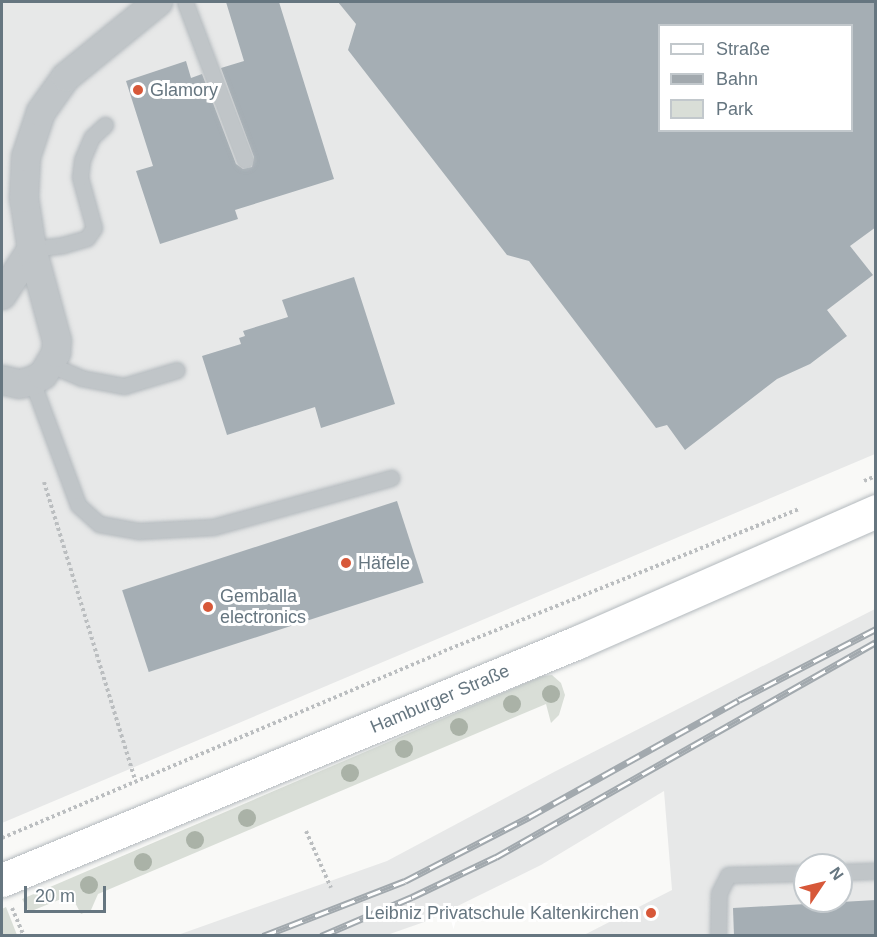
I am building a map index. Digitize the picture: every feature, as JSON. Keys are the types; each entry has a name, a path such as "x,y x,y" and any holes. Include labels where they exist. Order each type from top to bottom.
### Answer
{"main road":[{"name":"Hamburger Straße","path":"2,880 578,642 876,511"}],"street":[{"path":"2,380 20,384 41,373 56,353 57,341 32,249 24,198 26,157 41,112 66,76 158,2"},
{"path":"2,295 32,249"}],"lane":[{"path":"185,2 245,160"},
{"path":"32,249 63,246 87,238 94,228 80,177 82,160 92,137 105,125"},
{"path":"177,370 124,386 41,373 78,505 99,525 139,531 213,527 391,478"},
{"path":"853,872 876,871"},
{"path":"718,936 719,892 728,874 793,873"}],"path":[{"path":"42,476 135,779"},
{"path":"854,485 876,476"},
{"path":"2,838 135,779 444,651 803,507"},
{"path":"306,831 332,888"}],"shaded area":[{"path":"2,2 875,2 875,454 2,823"},
{"path":"875,609 875,935 584,935 672,890 664,791 541,865 427,921 387,935 175,936 387,861 554,772"}],"green space":[{"path":"552,675 561,683 565,695 559,715 551,723 546,704 98,894 91,910 81,914 71,895 29,912 22,899 542,676"},
{"path":"6,907 17,935 2,935 2,909"}],"building":[{"path":"226,2 279,2 334,179 235,210 238,219 160,244 136,171 153,166 126,81 186,61 191,78 202,74 236,164 243,169 252,167 254,157 221,68 244,61"},
{"path":"338,2 876,2 876,227 850,246 873,275 827,310 847,336 810,364 777,379 685,450 667,425 656,428 529,261 507,255 348,50 356,24"},
{"path":"354,277 395,404 321,428 315,407 227,435 202,356 241,344 239,338 245,336 243,331 288,317 282,300"},
{"path":"397,501 424,583 149,672 122,590"},
{"path":"876,900 876,936 734,936 733,908 793,905 793,913 853,913 853,901"}],"railway":[{"path":"263,936 405,881 529,817 739,700 876,629"},
{"path":"321,936 412,897 496,857 876,642"}],"place":[{"name":"Glamory","path":"138,90"},
{"name":"Häfele","path":"346,563"},
{"name":"Gemballa electronics","path":"208,607"},
{"name":"Leibniz Privatschule Kaltenkirchen","path":"651,913"}]}
